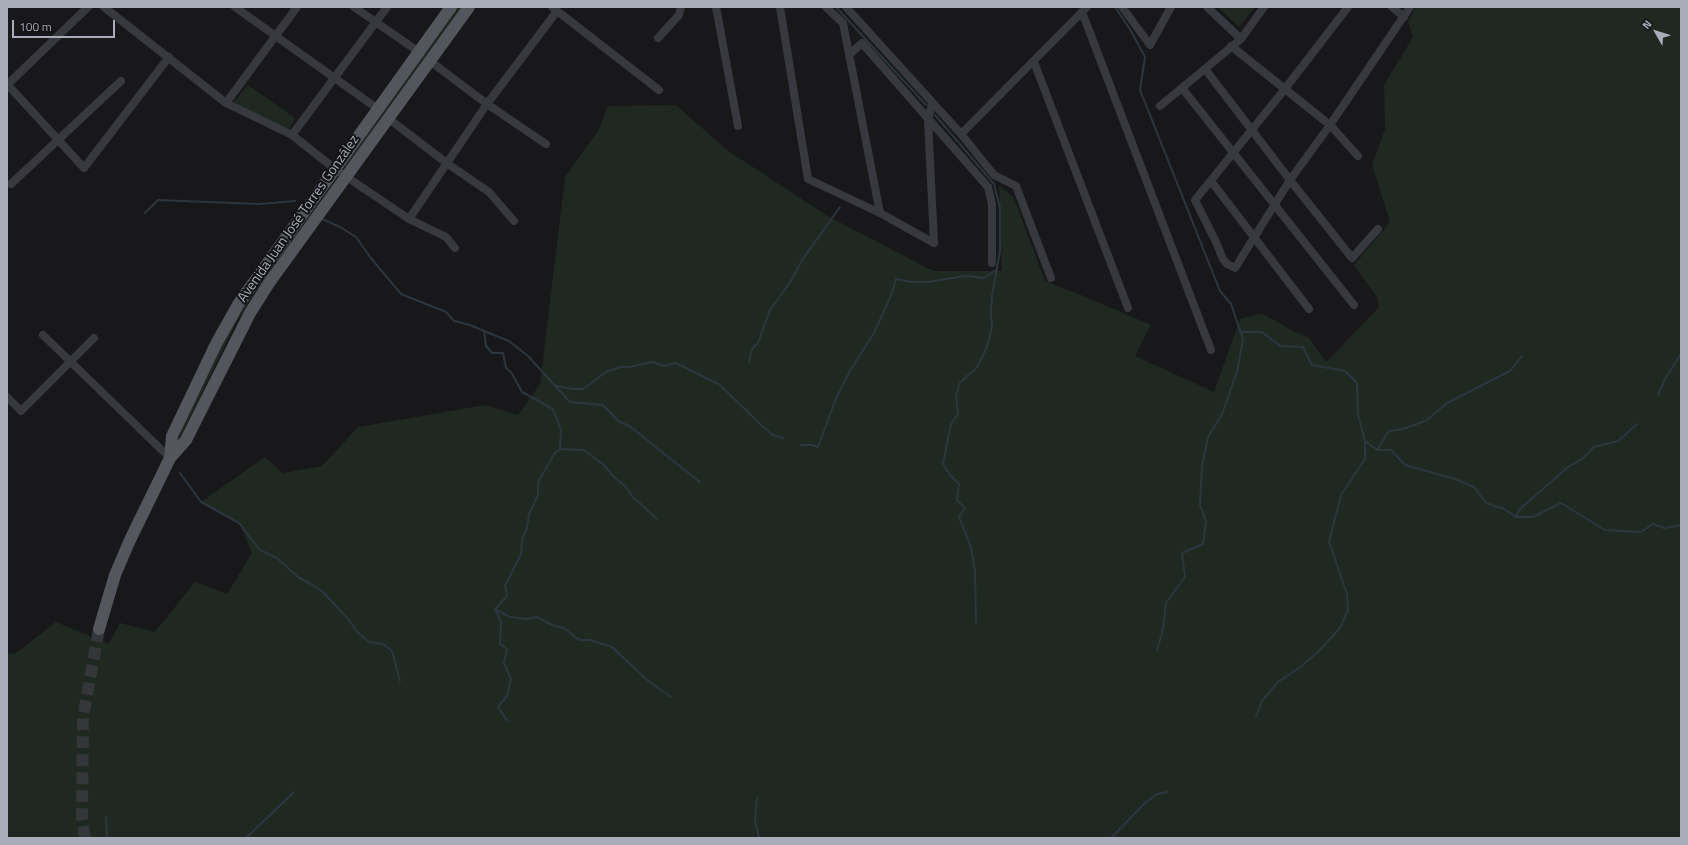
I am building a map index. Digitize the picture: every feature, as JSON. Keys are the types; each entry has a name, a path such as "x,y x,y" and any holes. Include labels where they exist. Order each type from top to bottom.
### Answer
{"main road":[{"name":"Avenida Juan José Torres González","path":"170,458 172,436 216,344 239,303 451,7"},
{"name":"Avenida Juan José Torres González","path":"99,629 115,575 170,458 186,440 250,313 269,283 469,7"},
{"path":"314,197 326,206"}],"street":[{"path":"88,7 8,84 84,168 169,57"},
{"path":"104,7 226,103 292,135 335,169 409,219 446,237 455,248"},
{"path":"235,7 378,109"},
{"path":"226,103 297,7"},
{"path":"354,7 375,23 419,52"},
{"path":"292,135 387,7"},
{"path":"658,38 679,15 681,7"},
{"path":"716,7 738,126"},
{"path":"780,7 808,179 880,213 934,243 929,119 932,104"},
{"path":"826,7 844,23 880,213"},
{"path":"846,7 932,104 961,134 994,175 1016,186 1051,278"},
{"path":"1122,7 1150,44 1171,7"},
{"path":"1207,7 1241,39"},
{"path":"1160,106 1241,39 1264,7"},
{"path":"1348,7 1284,90 1195,200 1216,242 1223,260 1235,268 1290,180 1330,125 1410,7"},
{"path":"1392,7 1404,17"},
{"path":"409,219 554,9 659,90"},
{"path":"961,134 1085,9 1211,350"},
{"path":"850,54 862,43 988,187 992,204 992,263"},
{"path":"1231,46 1284,90 1330,125 1358,156"},
{"path":"430,61 487,104 546,144"},
{"path":"1034,62 1128,308"},
{"path":"1205,69 1352,258 1378,229"},
{"path":"11,184 121,81"},
{"path":"1182,88 1354,305"},
{"path":"389,119 448,164 489,192 514,221"},
{"path":"1211,181 1309,309"},
{"path":"43,335 170,458"},
{"path":"7,397 21,411 94,338"}],"shaded area":[{"path":"455,7 462,7 345,167 340,164"},
{"path":"1218,7 1255,7 1239,27"},
{"path":"1416,7 1681,7 1681,838 7,838 7,654 16,653 56,622 109,644 120,623 155,632 195,582 227,594 252,553 239,523 201,502 265,457 283,473 322,466 358,427 485,405 518,415 540,384 565,177 598,131 608,106 676,105 727,150 826,215 933,271 1002,271 999,186 1014,198 1045,281 1151,325 1135,356 1214,392 1240,319 1262,313 1293,331 1309,338 1326,362 1379,307 1377,297 1354,265 1390,222 1372,165 1385,129 1384,85 1413,37 1408,22"},
{"path":"248,85 295,118 288,131 233,103"},
{"path":"293,230 298,233 256,291 235,325 179,440 185,415 235,316"}],"waterway":[{"path":"836,7 926,105"},
{"path":"1115,7 1131,31 1145,57 1140,90 1220,291 1231,304 1243,339 1237,372 1222,414 1208,437 1202,466 1200,505 1206,521 1203,544 1182,553 1185,577 1166,603 1163,629 1157,651"},
{"path":"935,115 994,184 1000,208 1000,251 992,296 992,327 987,347 977,367 960,383 956,396 958,414 951,424 943,464 950,475 959,484 957,500 965,508 959,517 971,547 975,572 976,622"},
{"path":"145,213 158,200 259,204 295,201"},
{"path":"749,362 752,349 758,343 770,310 791,281 802,260 840,207"},
{"path":"322,219 340,227 356,237 370,257 401,294 446,312 454,321 470,325 484,331 486,346 492,353 503,353 506,368 511,372 522,392 553,409 561,430 560,449 555,453 538,482 538,495 529,514 527,528 522,539 521,554 505,586 507,596 495,609 501,622 500,644 507,649 504,663 511,679 507,696 498,707 508,722"},
{"path":"801,445 812,445 818,447 837,396 851,369 874,333 892,293 896,279 912,282 928,282 965,276 984,278 996,270"},
{"path":"484,331 509,341 528,356 570,402 603,405 618,421 631,427 700,482"},
{"path":"1240,332 1262,332 1280,346 1303,347 1312,365 1345,371 1357,383 1358,415 1365,441 1365,459 1341,495 1329,542 1347,594 1348,610 1340,628 1318,652 1299,668 1278,682 1262,701 1256,717"},
{"path":"1658,395 1665,379 1681,354"},
{"path":"1377,450 1389,431 1403,429 1427,420 1447,403 1510,371 1522,356"},
{"path":"556,386 572,389 583,389 606,372 620,367 629,367 652,362 664,366 676,363 720,385 773,435 783,438"},
{"path":"1516,517 1520,509 1568,467 1582,459 1594,447 1618,441 1637,424"},
{"path":"1365,441 1377,450 1391,450 1405,465 1455,479 1474,487 1486,503 1504,509 1516,517 1533,517 1561,503 1605,530 1641,532 1653,524 1664,528 1681,525"},
{"path":"560,449 584,450 604,465 613,476 625,486 633,497 657,519"},
{"path":"180,473 201,502 239,523 260,550 277,558 298,577 323,592 349,620 357,632 369,642 383,644 392,651 400,681"},
{"path":"495,609 510,617 527,619 537,617 552,625 564,628 579,640 590,640 612,647 647,680 671,697"},
{"path":"246,838 294,792"},
{"path":"1111,838 1145,803 1157,794 1168,792"},
{"path":"757,798 755,820 759,838"},
{"path":"106,817 107,838"}],"tunnel":[{"path":"85,838 82,818 83,717 99,629"}]}
